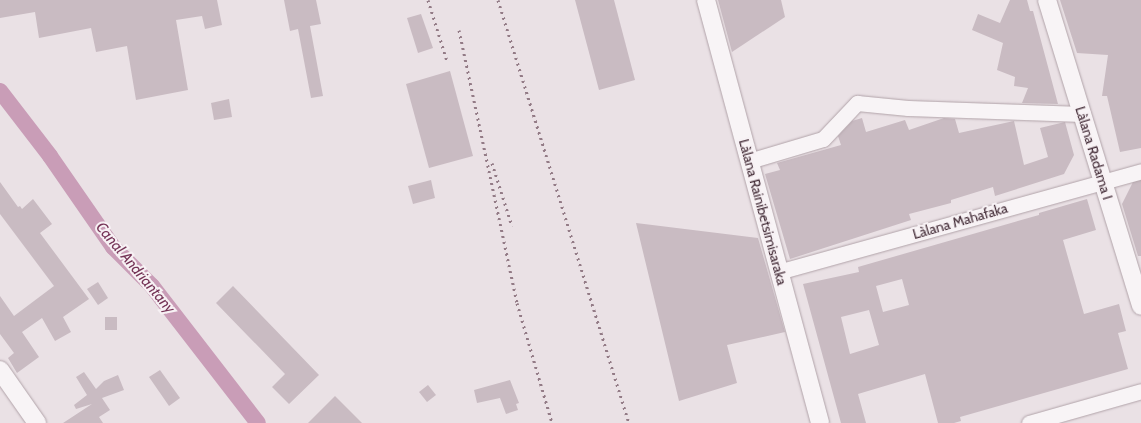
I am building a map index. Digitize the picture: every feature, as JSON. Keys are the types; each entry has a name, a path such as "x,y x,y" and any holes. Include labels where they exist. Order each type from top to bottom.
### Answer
{"street":[{"name":"Làlana Rainibetsimisaraka","path":"706,0 778,272 820,423"},
{"name":"Làlana Radama I","path":"1047,0 1103,181 1136,276 1141,306"},
{"path":"749,161 823,139 857,103 908,108 1082,114"},
{"name":"Làlana Mahafaka","path":"778,272 1103,181 1141,172"},
{"path":"0,370 37,423"},
{"path":"1029,423 1141,390"}],"building":[{"path":"0,0 217,0 222,25 205,29 202,16 176,20 188,90 136,100 127,46 96,52 91,28 39,38 35,12 0,18"},
{"path":"284,0 316,0 321,24 310,26 323,96 311,98 298,29 290,31"},
{"path":"575,0 614,0 635,80 599,90"},
{"path":"718,0 781,0 785,17 732,52"},
{"path":"1010,0 1027,0 1030,11 1033,11 1058,104 1022,103 1028,88 1014,86 1015,77 997,70 1003,43 972,30 978,14 1000,23"},
{"path":"1060,0 1141,0 1141,148 1120,152 1107,96 1102,96 1108,55 1077,53"},
{"path":"421,14 433,48 418,53 407,18"},
{"path":"450,71 473,156 429,168 406,84"},
{"path":"229,99 232,117 214,120 211,103"},
{"path":"862,118 866,132 905,120 909,130 944,118 955,119 959,133 1014,121 1024,165 1048,157 1040,128 1065,122 1074,155 1064,174 995,196 993,187 951,200 951,203 909,214 911,220 790,259 765,174 780,170 777,163 841,145 838,136 852,121"},
{"path":"431,180 435,198 413,204 408,186"},
{"path":"1141,180 1141,256 1138,256 1122,204 1133,182"},
{"path":"0,182 18,207 20,206 22,209 33,199 52,224 40,233 89,299 63,317 71,332 55,341 42,318 22,332 39,357 17,373 8,358 14,353 0,334 0,296 14,316 54,286 0,214"},
{"path":"1087,199 1096,230 1063,240 1084,314 1119,304 1126,331 1118,333 1128,369 960,417 961,421 954,423 938,423 925,374 858,394 866,423 841,423 803,284 859,272 858,267 1039,215 1039,213","holes":["902,279 909,305 883,312 876,286","869,310 879,345 850,354 841,317"]},
{"path":"636,223 758,238 785,332 727,345 737,383 679,401"},
{"path":"98,282 108,298 98,305 87,289"},
{"path":"233,286 319,375 289,404 272,387 285,374 216,303"},
{"path":"105,317 117,317 117,330 105,330"},
{"path":"160,370 180,398 169,406 149,377"},
{"path":"84,372 96,389 104,381 118,375 124,390 102,398 110,410 99,417 103,423 63,423 92,404 76,409 74,405 87,395 76,377"},
{"path":"510,380 519,403 516,404 518,410 506,414 500,398 477,403 474,390"},
{"path":"428,385 436,395 427,402 419,392"},
{"path":"335,396 362,423 308,423"}],"waterway":[{"name":"Canal Andriantany","path":"0,91 50,156 113,247 152,286 258,423"}],"railway":[{"path":"428,0 447,61"},
{"path":"498,0 629,423"},
{"path":"459,30 517,303 552,423"},
{"path":"492,163 512,226"}]}
